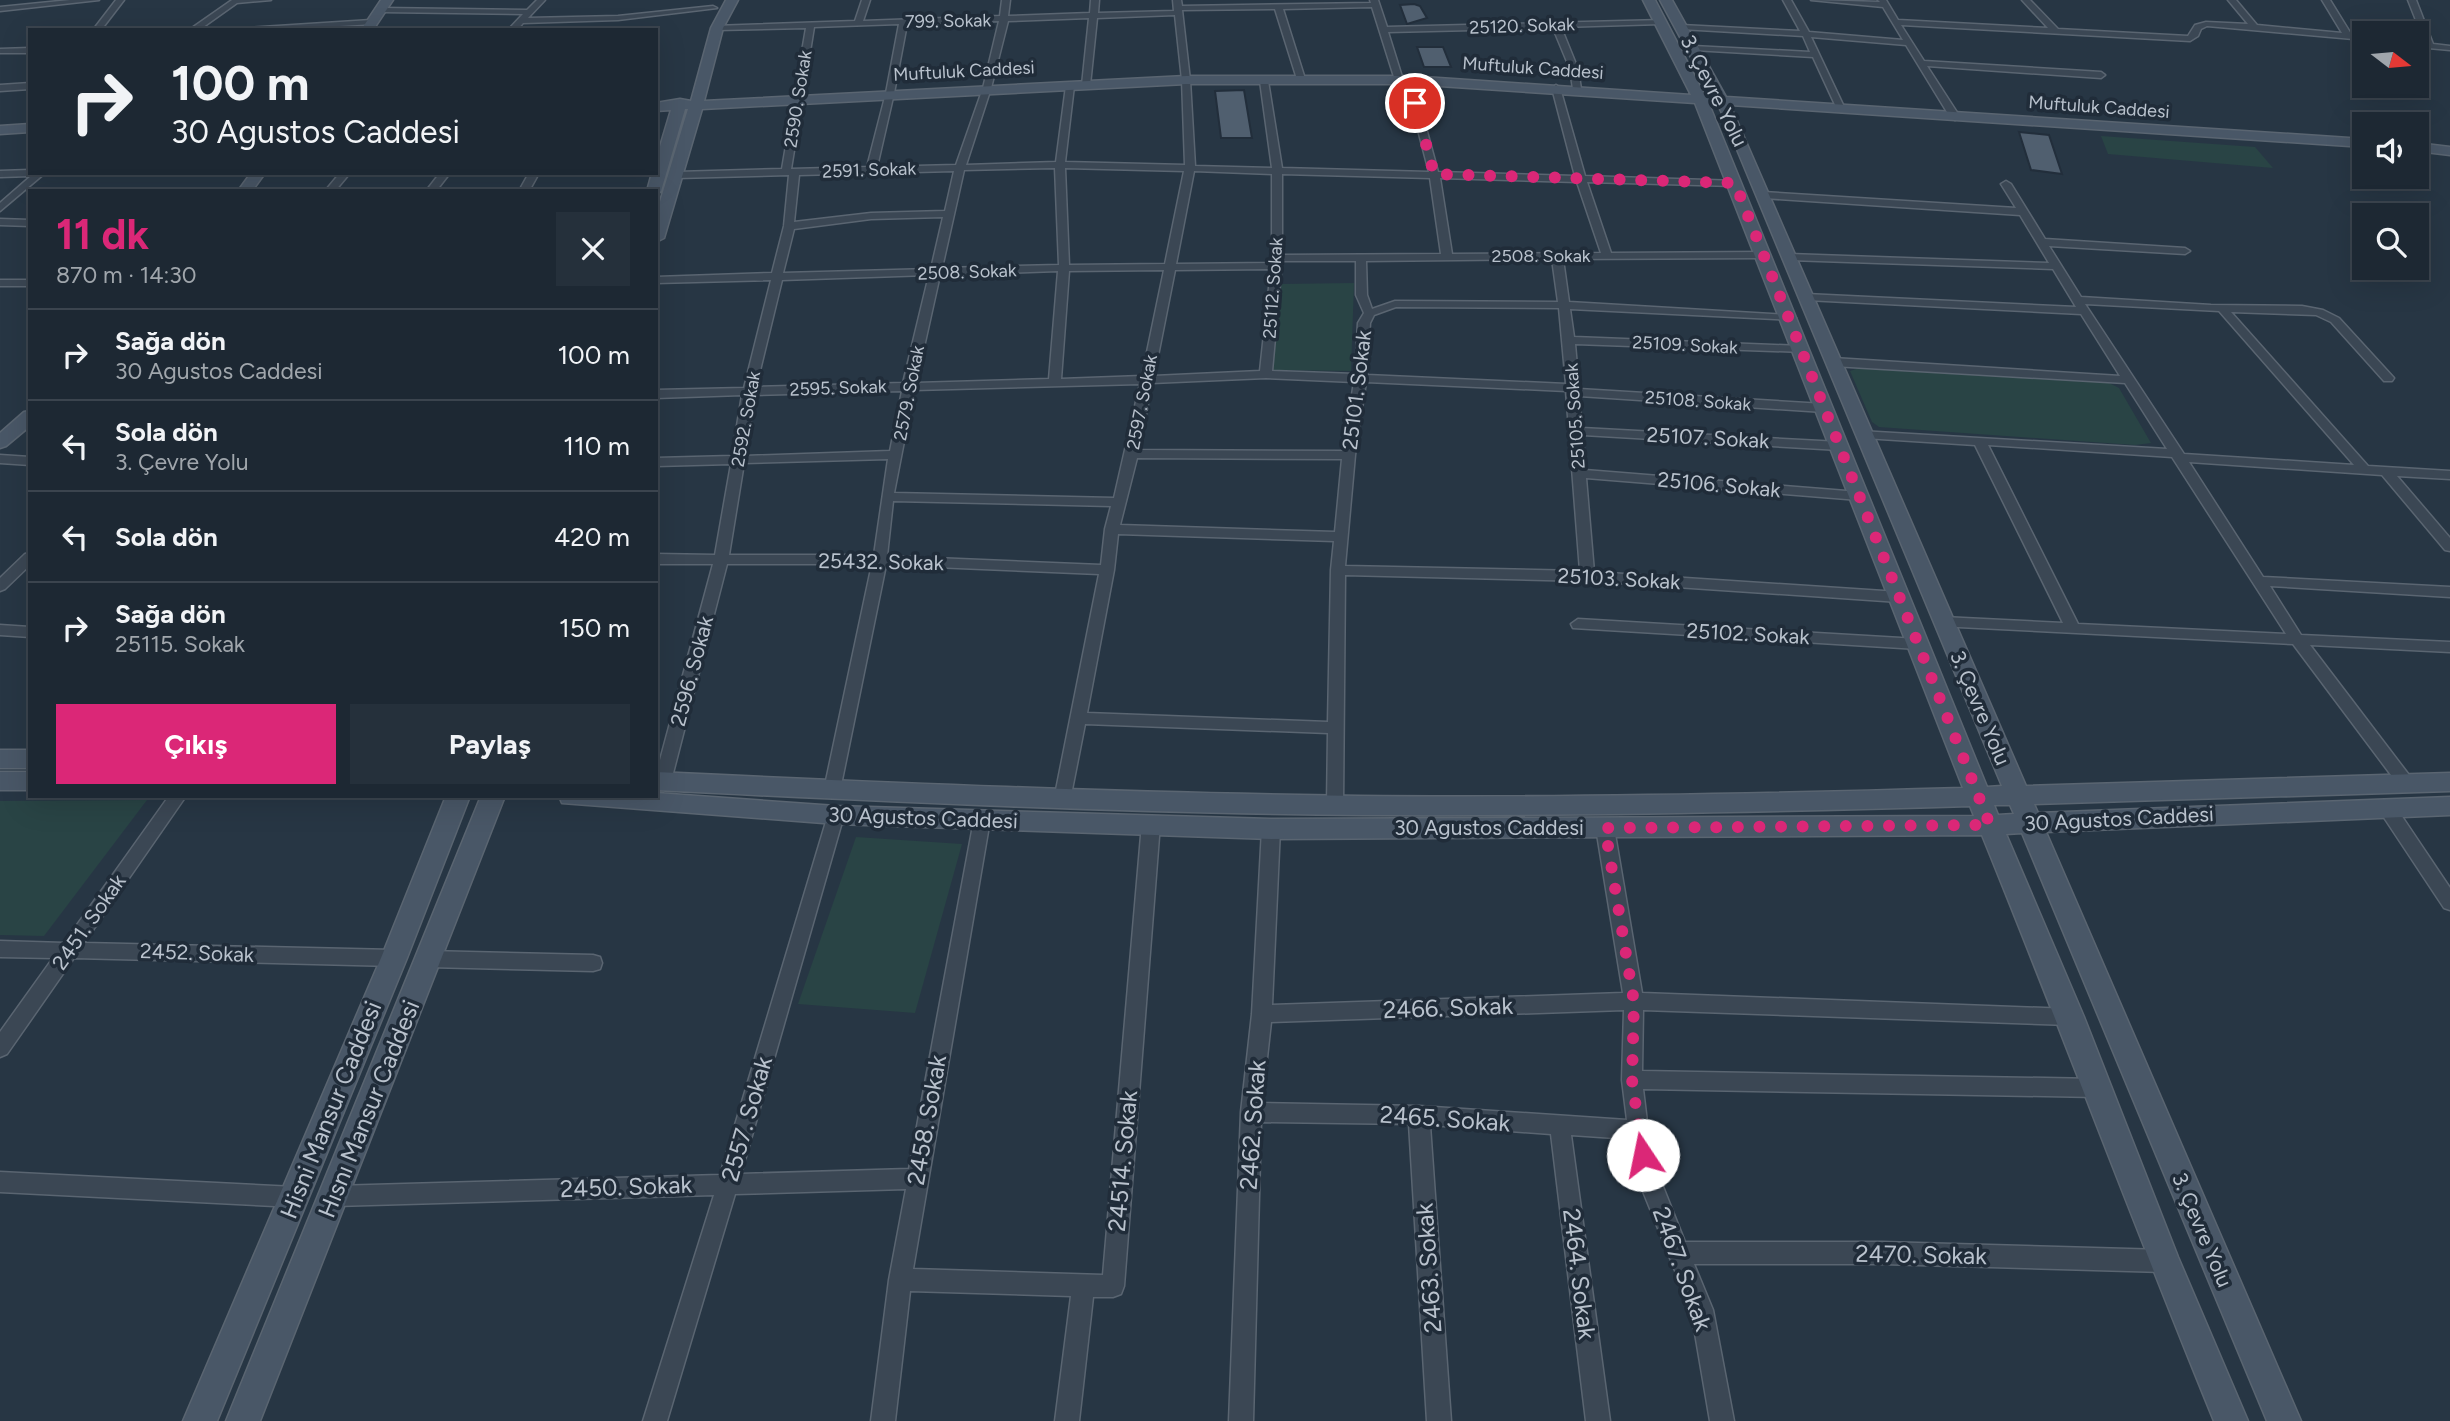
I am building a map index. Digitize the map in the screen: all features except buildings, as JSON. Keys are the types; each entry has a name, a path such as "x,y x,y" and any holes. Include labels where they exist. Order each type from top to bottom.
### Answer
{"main road":[{"path":"658,232 677,175 717,28 733,0"},
{"name":"3. Çevre Yolu","path":"1649,0 1669,16 1693,48 1735,183 1763,255 1990,825 2070,1017 2164,1261 2231,1421"},
{"path":"692,69 716,4"},
{"path":"369,26 384,5"},
{"name":"3. Çevre Yolu","path":"1669,16 1763,195 2284,1421"},
{"name":"Muftuluk Caddesi","path":"658,106 681,100 694,105 986,88 1186,80 1404,80 1577,89 2352,142"},
{"path":"660,161 681,100"},
{"path":"0,130 28,128"},
{"path":"2429,148 2450,150"},
{"path":"0,442 15,424"},
{"path":"0,759 28,759"},
{"path":"0,781 28,781"},
{"name":"30 Agustos Caddesi","path":"659,781 1062,800 1335,805 1591,805 1979,797 2450,782"},
{"name":"Hisni Mansur Caddesi","path":"200,1421 394,958 456,798"},
{"name":"Hısnı Mansur Caddesi","path":"243,1421 335,1196 491,798"},
{"name":"30 Agustos Caddesi","path":"599,798 836,815 1271,829 1990,825 2450,806"}],"street":[{"path":"0,9 94,0"},
{"path":"99,28 120,0"},
{"path":"196,28 237,1 267,0"},
{"path":"514,28 541,0"},
{"path":"858,23 866,0"},
{"name":"2579. Sokak","path":"832,790 880,560 887,497 909,386 960,167 986,88 1004,19 1006,0"},
{"path":"1086,85 1095,0"},
{"path":"1787,0 1807,34 1841,109"},
{"path":"1815,0 1883,2 1955,117"},
{"path":"2026,0 2056,32"},
{"path":"2232,0 2255,27"},
{"path":"2326,0 2348,36"},
{"path":"2413,0 2430,46 2450,48"},
{"name":"799. Sokak","path":"717,28 1095,16 1178,7 1302,2 1375,3"},
{"path":"1375,3 1404,80 1434,174 1447,256"},
{"path":"520,21 618,19 716,4"},
{"path":"384,5 528,12"},
{"path":"1278,5 1301,79"},
{"name":"2597. Sokak","path":"1062,800 1107,570 1112,529 1132,454 1190,167 1186,80 1178,7"},
{"name":"25120. Sokak","path":"1383,30 1556,25 1669,16 1807,34 1907,43"},
{"path":"612,28 618,19"},
{"path":"871,170 890,93 903,22"},
{"path":"1896,22 2190,39 2198,27 2206,24 2352,36"},
{"name":"2590. Sokak","path":"789,226 790,172 810,25"},
{"path":"1556,25 1574,69 1577,89"},
{"path":"295,28 369,26"},
{"path":"1693,48 1817,55"},
{"path":"0,51 28,50"},
{"path":"1921,63 2101,75"},
{"name":"25112. Sokak","path":"1264,81 1277,170 1277,262 1266,374"},
{"path":"0,88 28,86"},
{"path":"1055,383 1064,268 1060,165 1070,86"},
{"path":"1556,88 1606,256"},
{"name":"2591. Sokak","path":"677,175 1060,165 1735,183"},
{"path":"0,174 28,173"},
{"path":"0,208 38,175"},
{"path":"332,189 343,175"},
{"path":"433,189 443,175"},
{"path":"2006,184 2080,305 2296,638 2406,783"},
{"path":"1763,195 2024,212"},
{"path":"789,226 871,216 949,214"},
{"path":"0,222 28,223"},
{"name":"2592. Sokak","path":"721,561 749,392 789,226"},
{"path":"2042,242 2185,251"},
{"name":"25105. Sokak","path":"1558,255 1569,340 1587,576"},
{"name":"2508. Sokak","path":"658,280 1171,267 1361,256 1763,255"},
{"path":"1361,256 1362,303 1370,313"},
{"path":"1788,257 2056,266"},
{"path":"3,285 28,283"},
{"path":"1806,297 2302,309 2319,312 2335,320 2388,378"},
{"name":"25101. Sokak","path":"1335,805 1338,570 1349,455 1361,378 1364,323 1370,313 1395,304 1563,305 1790,318"},
{"path":"2222,308 2364,469"},
{"name":"25109. Sokak","path":"1569,340 1801,350"},
{"path":"1833,362 2129,380"},
{"path":"1145,380 1266,374"},
{"name":"25108. Sokak","path":"1266,374 1572,390 1824,408"},
{"name":"2595. Sokak","path":"658,394 1145,380"},
{"name":"25107. Sokak","path":"1576,431 1840,446"},
{"path":"1864,435 1979,440 2450,475"},
{"path":"1979,440 2073,628"},
{"path":"1132,454 1349,455"},
{"path":"658,462 897,455"},
{"path":"0,459 28,461"},
{"path":"2385,471 2450,547"},
{"name":"25106. Sokak","path":"1579,473 1859,496"},
{"path":"887,497 1121,502"},
{"path":"1112,529 1342,537"},
{"path":"0,586 28,559"},
{"name":"25432. Sokak","path":"658,559 880,560 1107,570"},
{"name":"2596. Sokak","path":"659,781 721,561"},
{"name":"25103. Sokak","path":"1338,570 1587,576 1899,597"},
{"path":"2259,581 2450,592"},
{"path":"1943,622 2450,647"},
{"name":"25102. Sokak","path":"1578,624 1918,643"},
{"path":"0,630 28,632"},
{"path":"1078,718 1336,728"},
{"name":"2451. Sokak","path":"0,1048 177,798"},
{"path":"2387,808 2450,902"},
{"name":"2557. Sokak","path":"655,1421 728,1184 836,815"},
{"name":"2458. Sokak","path":"883,1421 900,1280 916,1179 982,820"},
{"name":"24514. Sokak","path":"900,1280 1113,1286 1152,824"},
{"name":"2467. Sokak","path":"1605,828 1634,1002 1632,1080 1638,1130 1649,1179 1702,1310 1722,1421"},
{"name":"2462. Sokak","path":"1241,1421 1251,1112 1262,1014 1271,829"},
{"name":"2452. Sokak","path":"0,948 394,958"},
{"path":"428,959 593,963"},
{"name":"2466. Sokak","path":"1262,1014 1634,1002 2070,1017"},
{"path":"1632,1080 2097,1088"},
{"name":"2465. Sokak","path":"1251,1112 1419,1115 1560,1127 1638,1130"},
{"name":"2463. Sokak","path":"1419,1115 1439,1421"},
{"name":"2464. Sokak","path":"1560,1127 1598,1421"},
{"name":"2450. Sokak","path":"335,1196 916,1179"},
{"path":"0,1182 295,1198"},
{"name":"2470. Sokak","path":"1679,1253 1882,1253 2164,1261"},
{"path":"1067,1421 1083,1285"}],"green space":[{"path":"2101,136 2255,147 2273,168 2108,154"},
{"path":"1354,283 1351,371 1271,370 1281,284"},
{"path":"1859,368 2107,382 2119,388 2151,443 2135,445 1879,427 1872,422 1850,371"},
{"path":"147,800 44,936 0,935 0,801"},
{"path":"856,837 962,844 915,1013 798,1004"}],"route":[{"path":"1415,103 1434,174 1735,183 1990,825 1605,828 1634,1002 1632,1080 1643,1155"}]}
